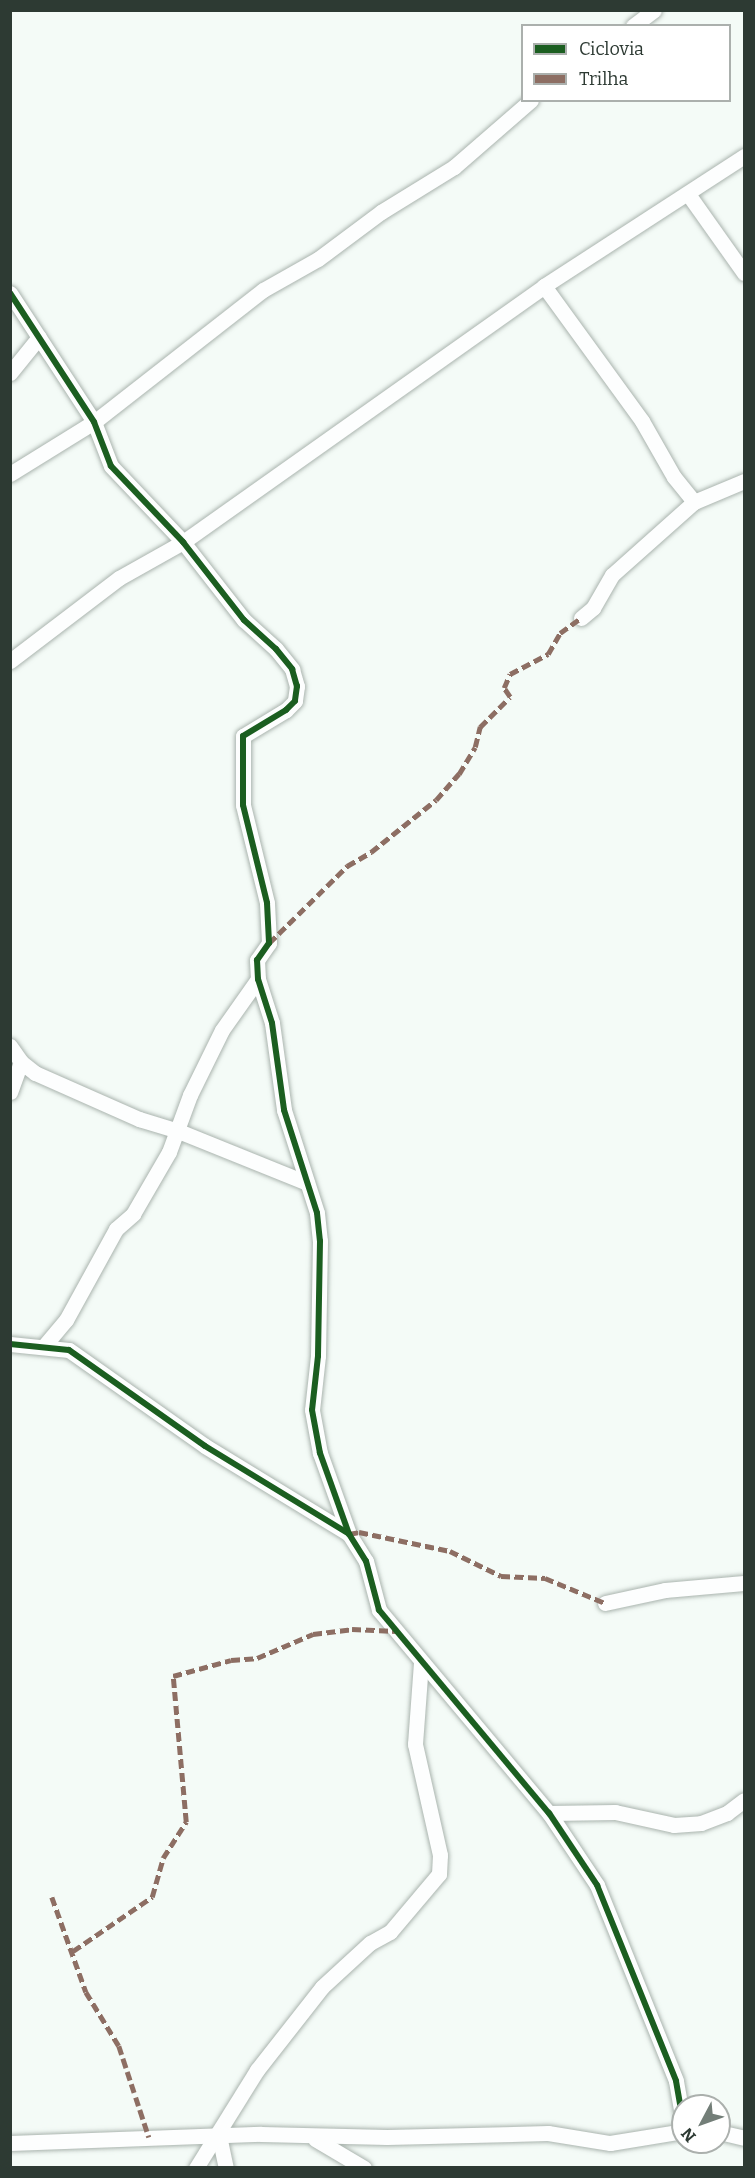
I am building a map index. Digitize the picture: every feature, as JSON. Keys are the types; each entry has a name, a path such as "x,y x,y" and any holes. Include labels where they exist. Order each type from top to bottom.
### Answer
{"street":[{"path":"636,24 654,10"},
{"path":"10,474 94,422 263,290 318,259 381,212 454,167 529,102"},
{"path":"10,661 119,578 183,542 544,286 744,156"},
{"path":"688,194 744,273"},
{"path":"544,286 642,420 674,477 694,502"},
{"path":"10,293 94,422 111,466 183,542 244,620 276,649 292,669 297,686 295,701 286,710 243,736 243,805 267,903 268,943 257,960 258,979 272,1023 284,1110 317,1213 320,1241 318,1356 312,1410 320,1453 349,1534 366,1561 379,1610 421,1663 549,1813 597,1885 676,2081 678,2094"},
{"path":"10,373 39,337"},
{"path":"580,618 593,608 612,575 694,502 744,481"},
{"path":"44,1346 66,1320 116,1229 133,1214 169,1152 176,1130 222,1030 235,1007 258,979"},
{"path":"10,1046 21,1062 35,1072 139,1119 176,1130 307,1183"},
{"path":"10,1092 21,1062"},
{"path":"10,1344 69,1350 205,1446 349,1534"},
{"path":"605,1603 665,1590 744,1583"},
{"path":"196,2168 212,2137 257,2070 322,1987 370,1943 390,1932 439,1874 440,1855 415,1744 421,1663"},
{"path":"549,1813 615,1812 683,1824 701,1823 727,1813 744,1800"},
{"path":"10,2143 303,2135 387,2137 548,2133 610,2143 671,2133"},
{"path":"303,2135 330,2145 364,2168"},
{"path":"212,2137 221,2145 225,2168"}],"marked path":[{"path":"269,943 347,866 371,852 436,800 459,774 475,747 480,727 510,697 504,688 510,674 548,654 560,633 581,618"},
{"path":"349,1534 359,1532 450,1551 501,1576 545,1578 605,1603"},
{"path":"73,1951 152,1897 163,1858 186,1822 173,1676 231,1660 257,1658 313,1634 352,1629 396,1631"},
{"path":"52,1897 86,1992 119,2046 149,2137"}],"cycle path":[{"path":"10,293 94,422 111,466 183,542 244,620 276,649 292,669 297,686 295,701 286,710 243,736 243,805 267,903 269,943 257,960 258,979 272,1023 284,1110 317,1213 320,1241 318,1356 312,1410 320,1453 349,1534"},
{"path":"10,1344 69,1350 205,1446 349,1534 366,1561 379,1610 549,1813 597,1885 676,2081 678,2094"}]}
